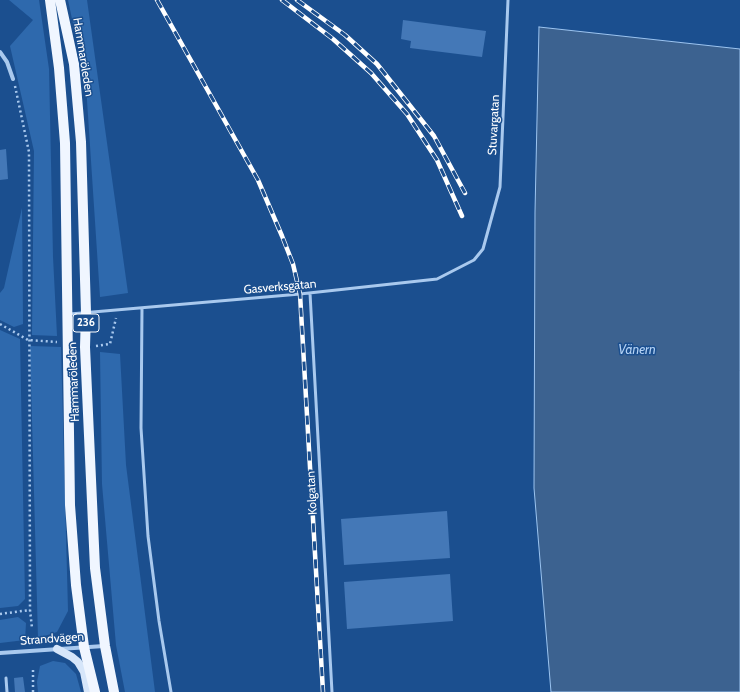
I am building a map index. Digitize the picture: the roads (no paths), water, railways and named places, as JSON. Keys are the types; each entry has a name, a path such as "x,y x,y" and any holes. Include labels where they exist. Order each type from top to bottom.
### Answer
{"main road":[{"name":"Hammaröleden","path":"50,0 59,68 65,143 70,505 76,585 84,647 95,692"},
{"name":"Hammaröleden","path":"60,0 74,64 81,142 86,313 85,347 94,568 105,646 114,692"},
{"path":"57,649 78,662 84,672 88,692"}],"street":[{"path":"0,52 7,62 13,79"},
{"name":"Strandvägen","path":"0,653 105,646"}],"lane":[{"name":"Stuvargatan","path":"483,249 500,188 508,0"},
{"name":"Gasverksgatan","path":"68,314 310,293 437,279 474,260 483,249"},
{"name":"Kolgatan","path":"310,293 332,692"},
{"path":"142,308 141,428 148,536 161,637 172,692"},
{"path":"6,678 7,692"}],"water":[{"name":"Vänern","path":"539,27 740,49 740,692 551,692 534,488 535,212"}],"railway":[{"path":"157,0 258,180 293,264 300,294 323,692"},
{"path":"282,0 333,39 371,73 407,114 437,160 462,216"},
{"path":"297,0 345,35 377,64 434,136 465,193"}]}
